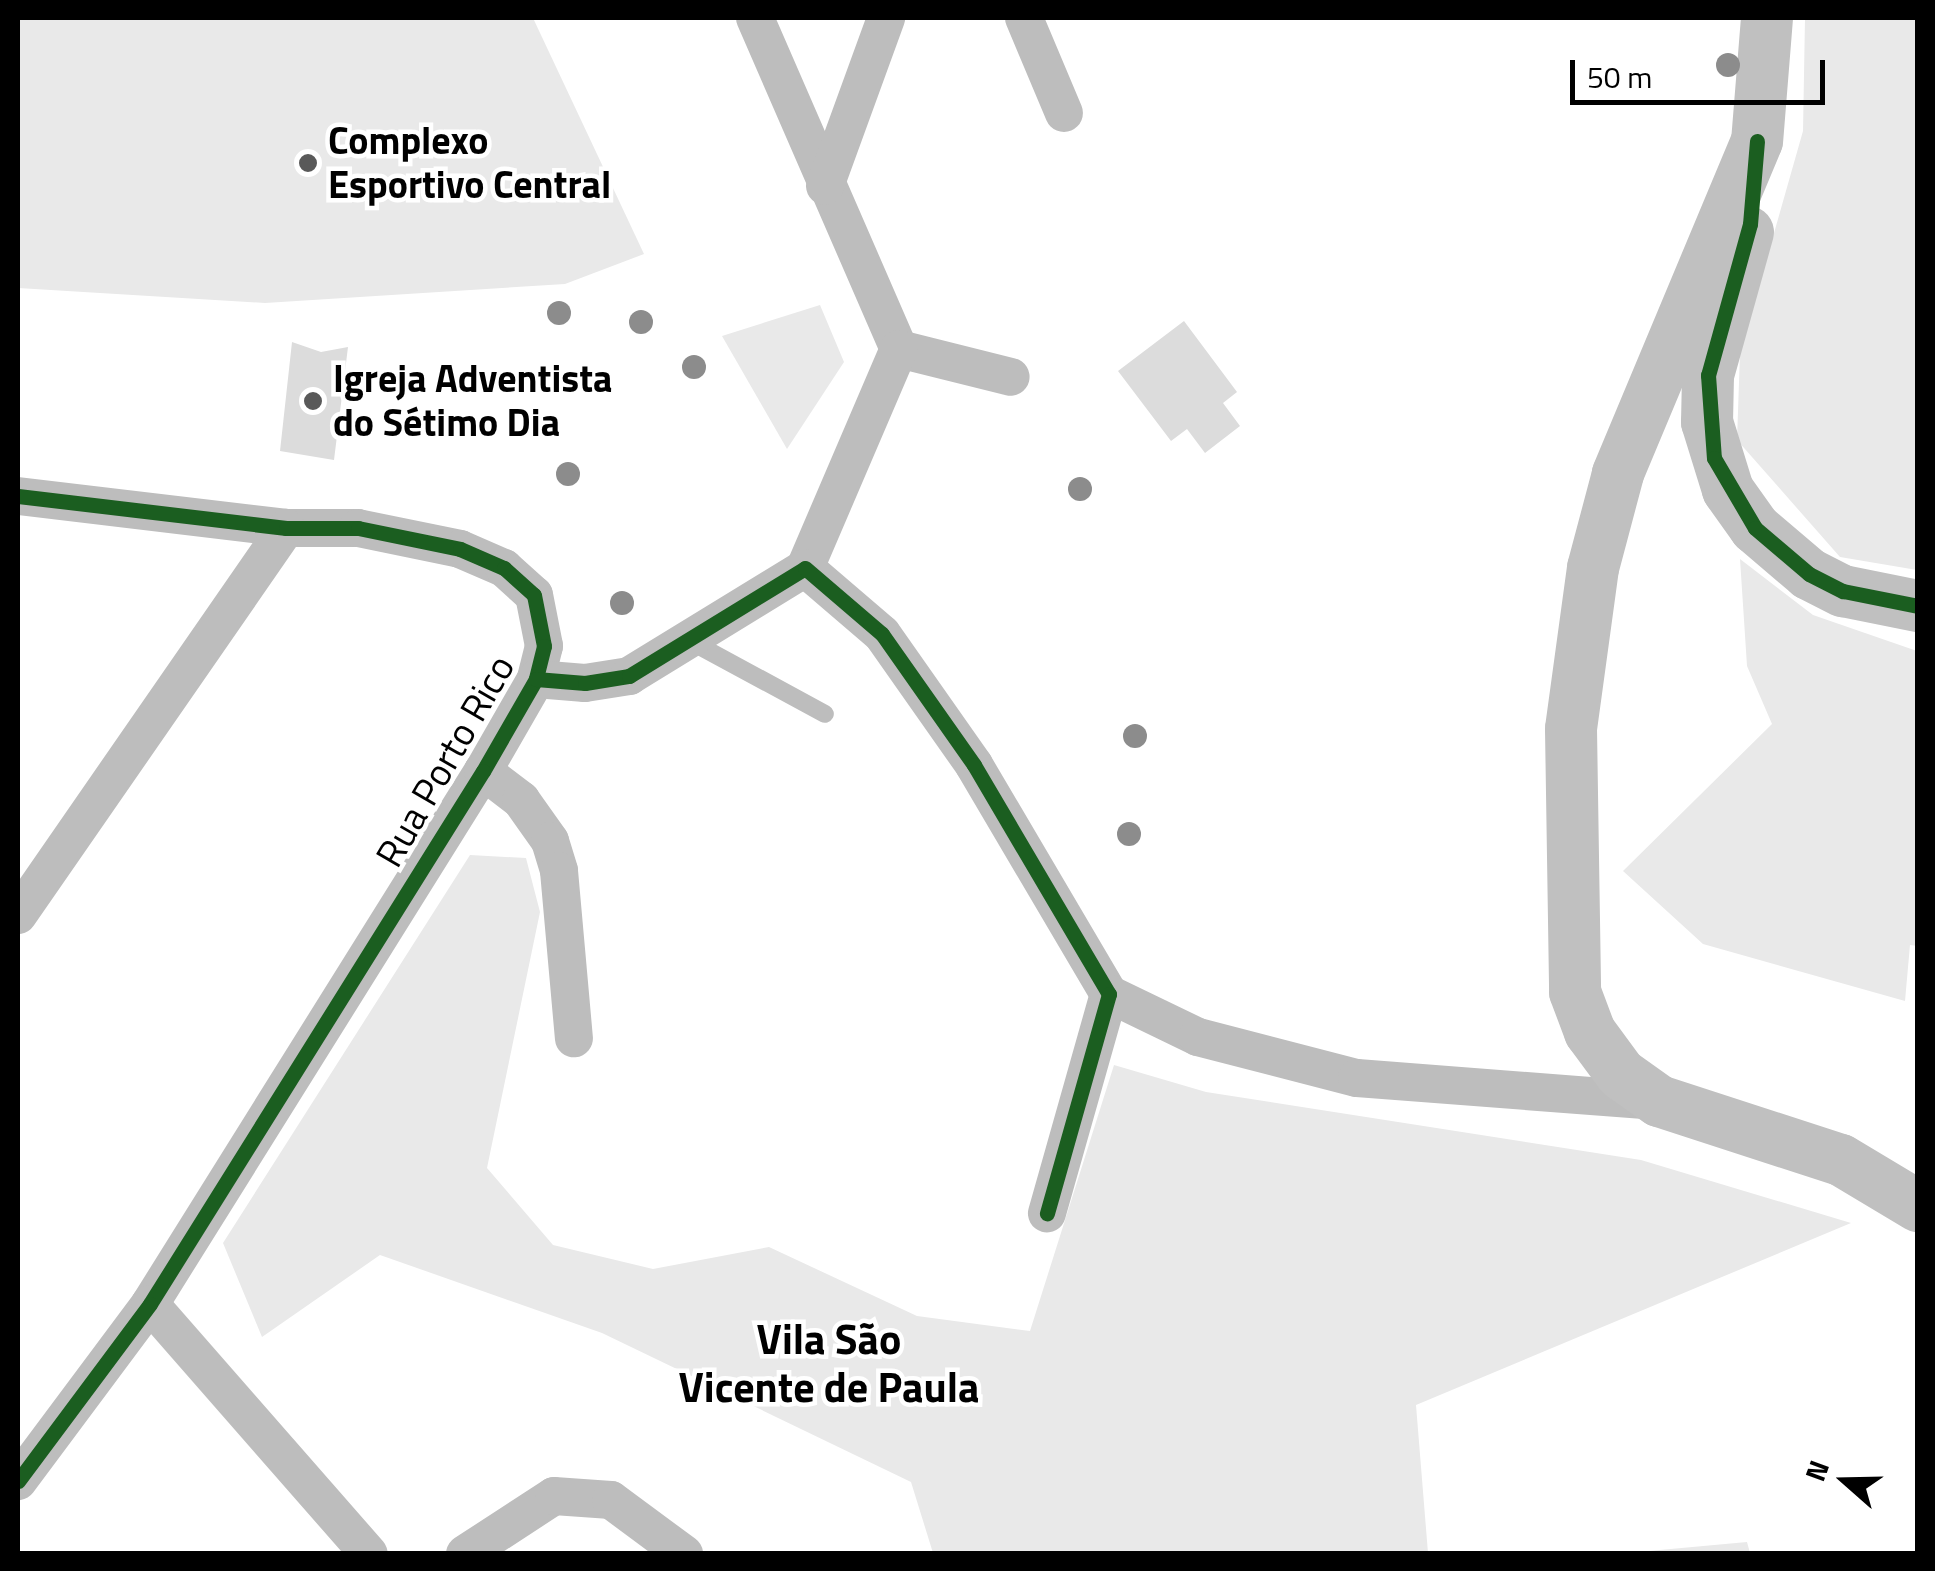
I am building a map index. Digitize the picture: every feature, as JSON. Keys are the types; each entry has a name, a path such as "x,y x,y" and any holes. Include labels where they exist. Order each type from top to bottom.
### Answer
{"main road":[{"path":"1767,18 1750,224 1708,375 1714,458 1755,528 1808,574 1843,591 1918,606"},
{"path":"1757,141 1618,474 1592,568 1576,666 1568,798 1575,992 1590,1032 1621,1074 1658,1101 1841,1160 1918,1206"}],"street":[{"path":"536,680 585,684 630,676 692,642 805,568 899,349 825,186 756,18"},
{"path":"825,186 886,18"},
{"path":"1024,18 1064,113"},
{"path":"899,349 1011,377"},
{"name":"Rua Porto Rico","path":"18,496 286,528 412,536 504,568 534,595 542,617 544,646 536,680 483,771 150,1304 18,1480"},
{"path":"18,915 286,528"},
{"path":"805,568 882,634 974,765 1108,994 1198,1037 1357,1078 1658,1101"},
{"path":"483,771 521,800 550,841 559,871 574,1038"},
{"path":"1047,1213 1108,994"},
{"path":"150,1304 369,1554"},
{"path":"465,1554 554,1496 612,1500 684,1554"}],"lane":[{"path":"692,642 758,684 826,714"}],"shaded area":[{"name":"Complexo Esportivo Central","path":"18,18 533,18 644,254 565,284 265,303 18,288"},
{"path":"1805,18 1917,18 1917,570 1840,557 1737,440 1740,353 1803,131"},
{"path":"820,305 844,362 787,449 722,336"},
{"path":"1740,559 1813,615 1917,651 1918,946 1910,945 1905,1001 1703,944 1623,871 1772,724 1747,666"},
{"path":"470,855 526,858 540,912 487,1168 553,1245 653,1269 769,1247 917,1316 1030,1331 1114,1065 1206,1092 1641,1160 1851,1223 1416,1405 1428,1553 933,1553 911,1482 602,1333 380,1255 262,1337 223,1243"},
{"path":"1747,1542 1750,1553 1627,1553"}],"building":[{"path":"1184,321 1237,392 1223,403 1240,426 1205,453 1187,429 1171,441 1118,371"},
{"name":"Igreja Adventista do Sétimo Dia","path":"292,342 321,352 348,347 334,460 280,451"}],"cycle path":[{"path":"1757,141 1750,224 1708,375 1714,458 1755,528 1809,574 1843,591 1918,606"},
{"path":"18,496 286,528 358,528 460,549 504,568 534,595 544,646 536,679 483,771 150,1304 18,1481"},
{"path":"536,679 585,683 629,676 805,568 882,634 974,765 1109,994 1047,1213"}],"place":[{"name":"Complexo Esportivo Central","path":"308,163"},
{"name":"Igreja Adventista do Sétimo Dia","path":"313,401"}],"district":[{"name":"Vila São Vicente de Paula","path":"829,1362"}]}
